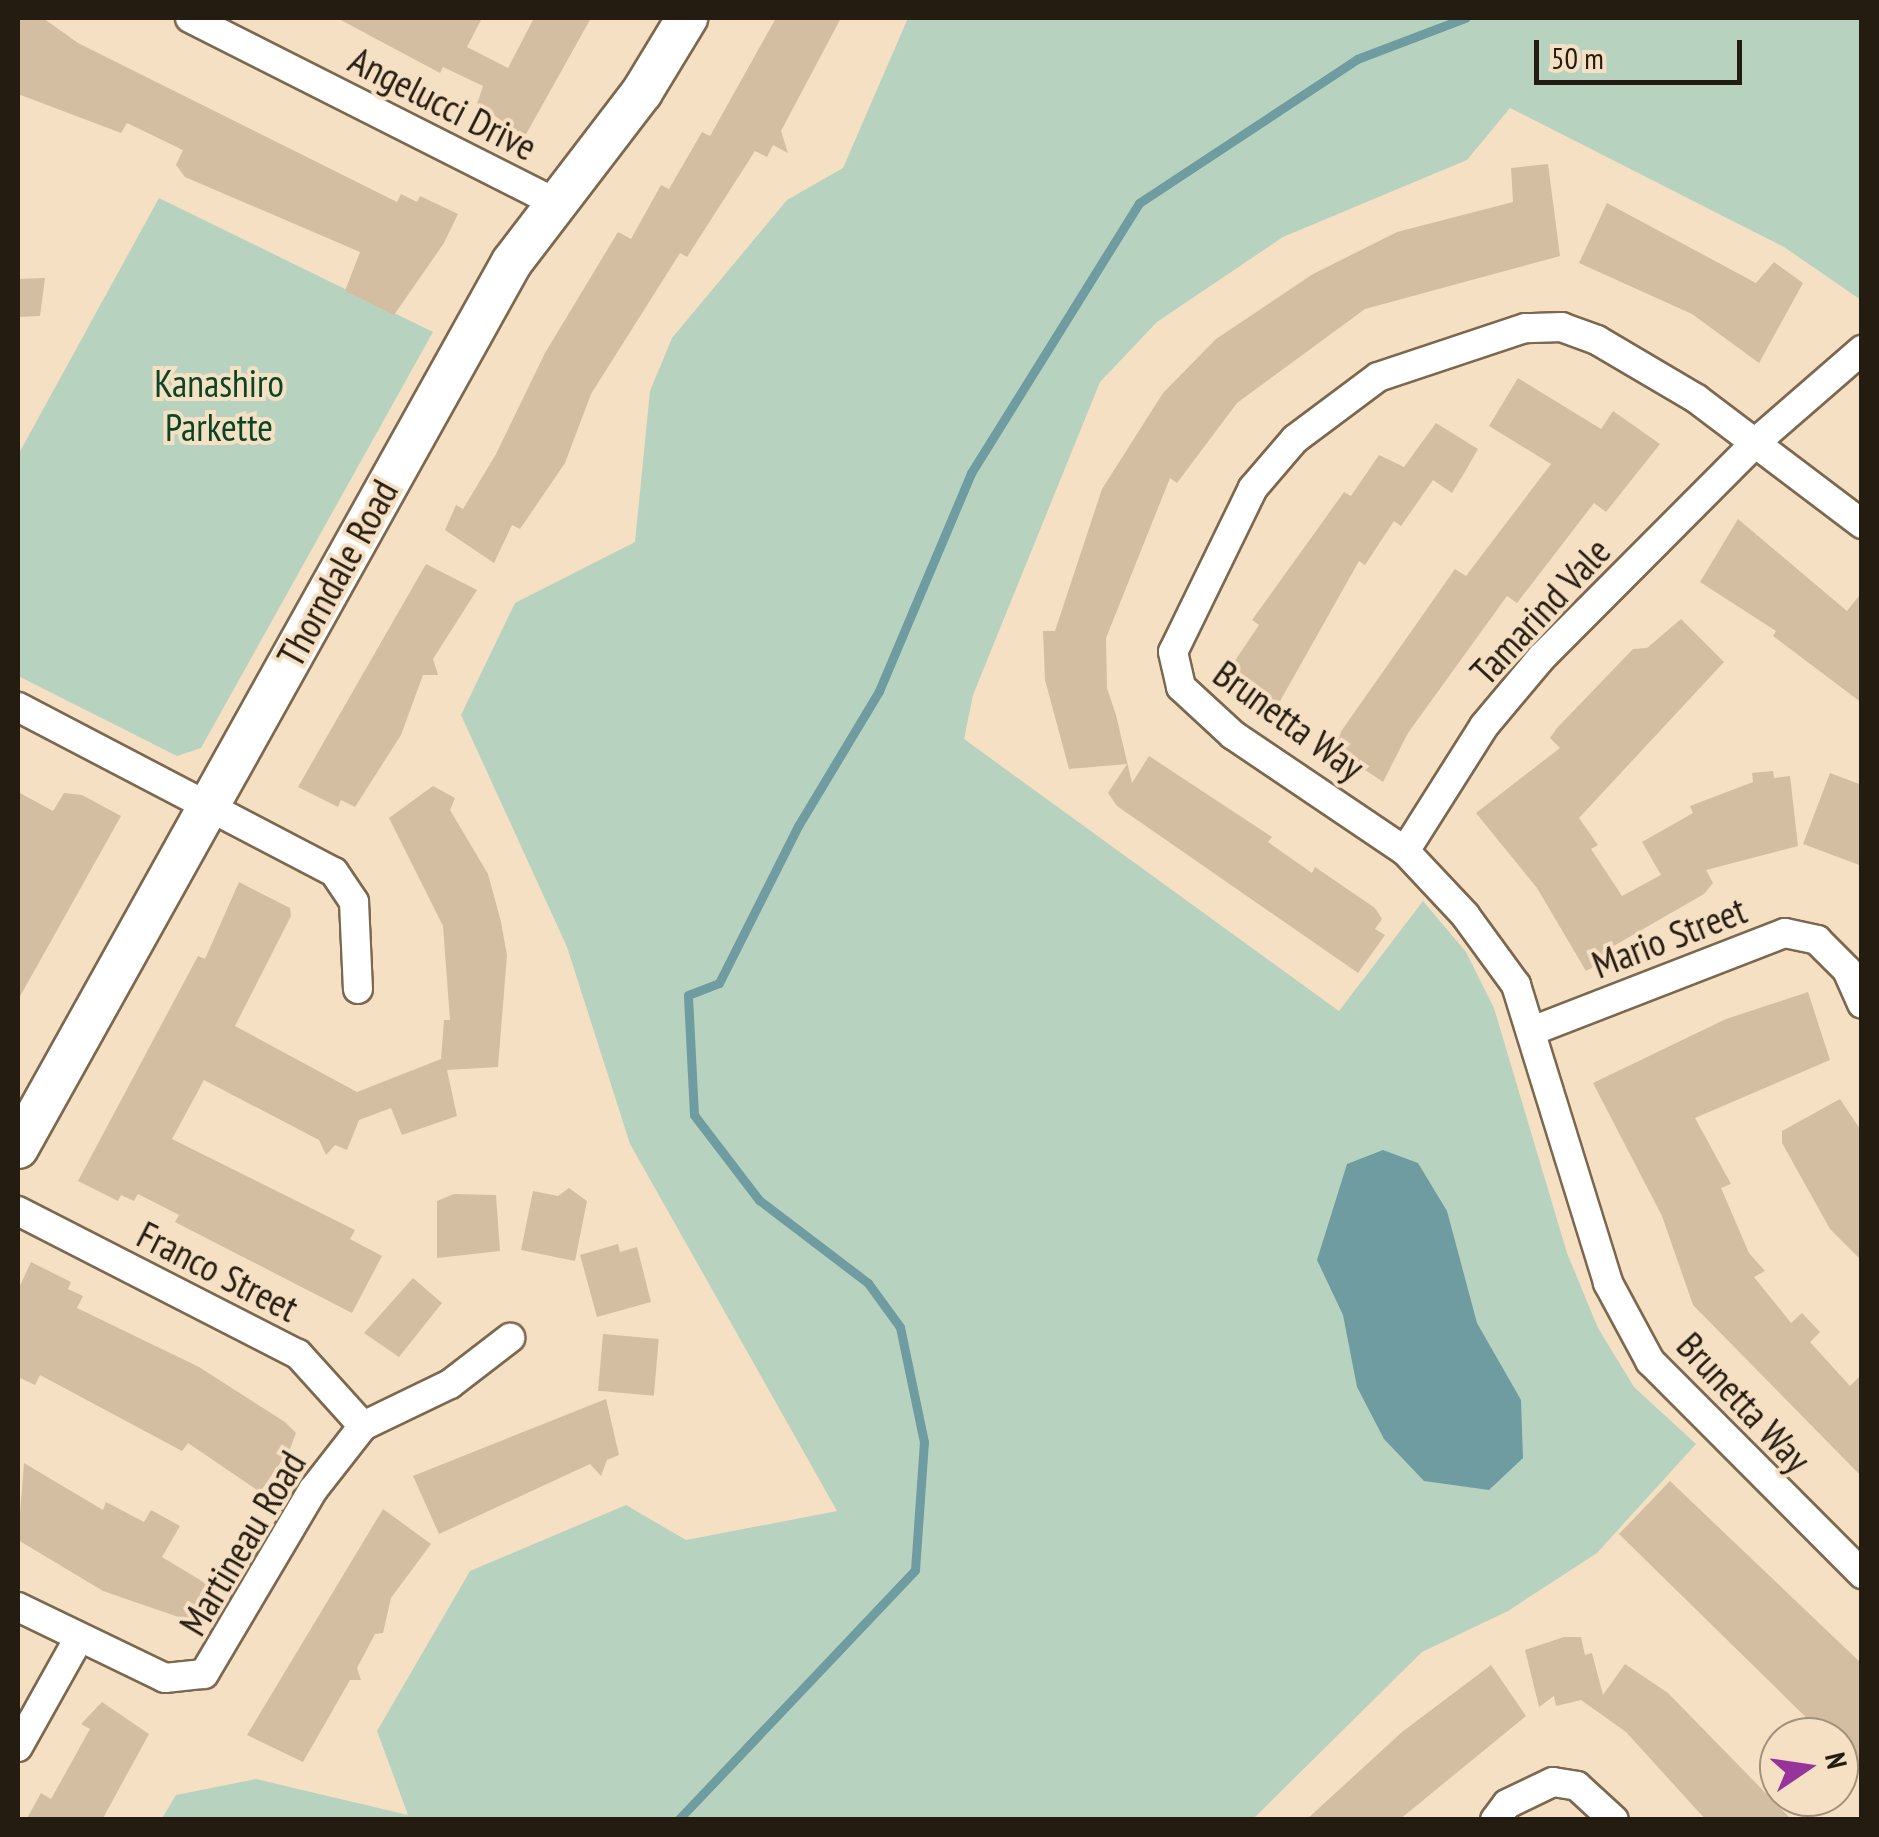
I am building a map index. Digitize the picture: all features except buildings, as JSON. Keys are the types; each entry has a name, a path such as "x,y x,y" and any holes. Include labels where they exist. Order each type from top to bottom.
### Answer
{"street":[{"name":"Angelucci Drive","path":"190,18 556,202"},
{"name":"Thorndale Road","path":"18,1148 512,262 642,92 687,18"},
{"name":"Brunetta Way","path":"1862,524 1755,443 1597,340 1562,327 1524,328 1378,376 1295,438 1252,488 1173,652 1181,687 1234,735 1405,851 1516,986 1608,1283 1650,1361 1862,1574"},
{"name":"Tamarind Vale","path":"1405,851 1484,726 1542,657 1755,443 1862,350"},
{"path":"18,707 334,872 354,902 358,989"},
{"name":"Mario Street","path":"1532,1031 1786,933 1817,940 1847,970 1862,1004"},
{"name":"Franco Street","path":"18,1211 298,1354 363,1426"},
{"name":"Martineau Road","path":"18,1607 166,1678 204,1674 313,1490 363,1426 460,1378 510,1338"},
{"path":"18,1747 79,1638"},
{"path":"1495,1820 1507,1804 1553,1782 1577,1786 1614,1820"}],"green space":[{"path":"908,18 1861,18 1861,300 1784,247 1510,108 1467,160 1283,237 1157,322 1100,382 973,695 964,739 1339,1011 1423,901 1466,952 1494,1008 1567,1253 1598,1328 1634,1387 1696,1444 1597,1553 1508,1611 1422,1652 1253,1819 161,1820 176,1795 256,1779 408,1815 377,1731 470,1571 626,1505 686,1540 837,1511 630,1144 567,947 461,715 515,603 635,542 650,391 672,338 787,200 843,168"},
{"name":"Kanashiro Parkette","path":"159,198 433,332 201,748 177,756 18,676 18,455"}],"water":[{"path":"1383,1150 1418,1163 1447,1211 1477,1323 1521,1400 1523,1458 1489,1490 1424,1481 1384,1439 1357,1387 1343,1315 1317,1260 1347,1164"}],"waterway":[{"path":"678,1820 915,1570 924,1442 900,1327 868,1283 759,1200 694,1115 688,995 719,983 798,826 879,691 971,473 1139,203 1357,59 1465,18"}]}
